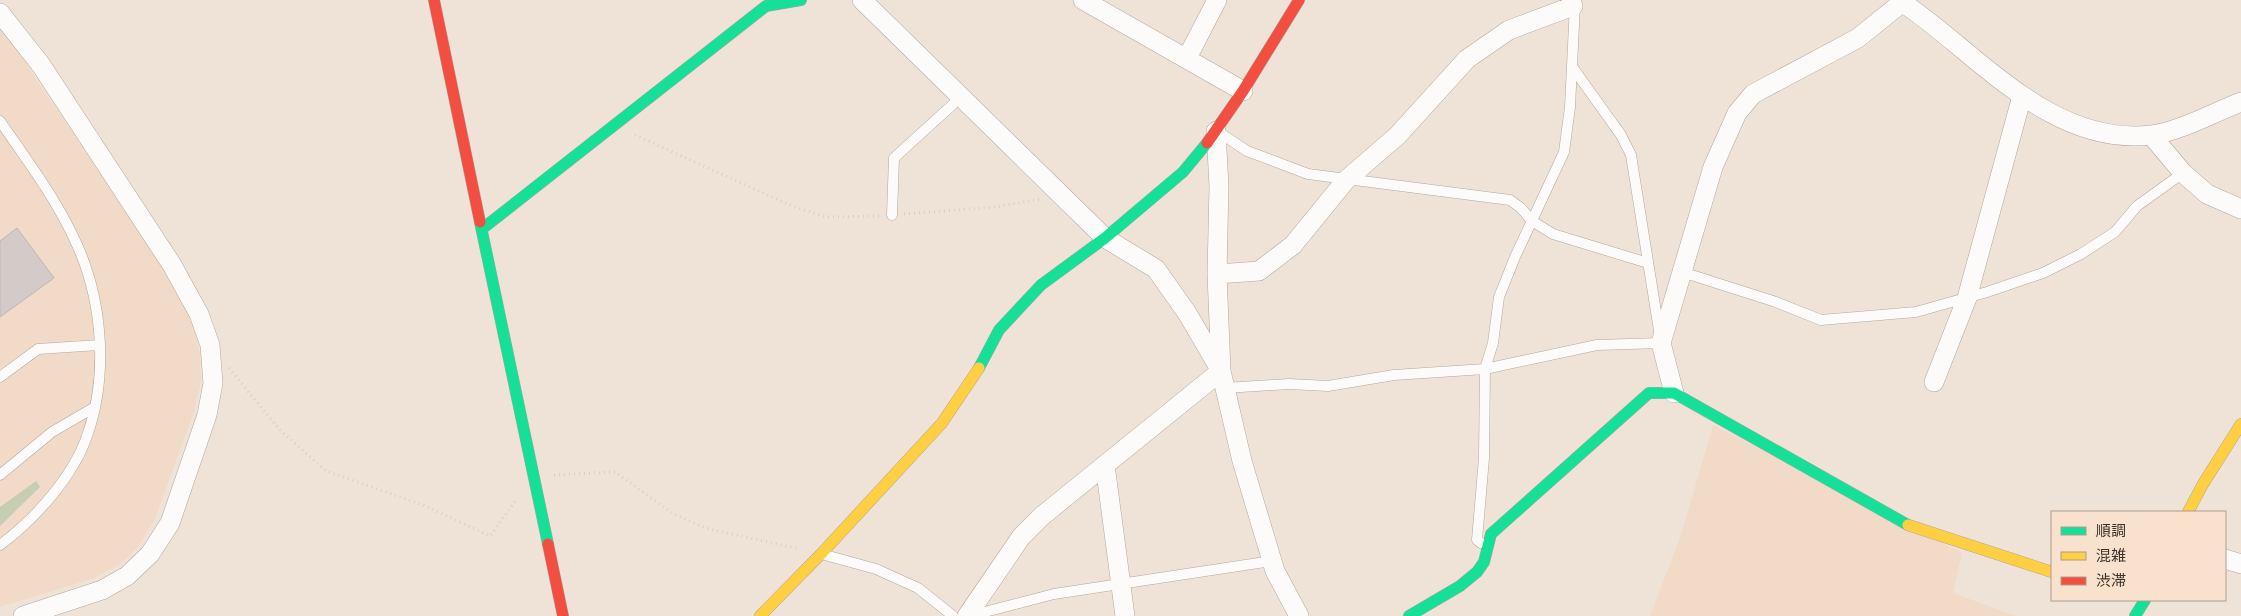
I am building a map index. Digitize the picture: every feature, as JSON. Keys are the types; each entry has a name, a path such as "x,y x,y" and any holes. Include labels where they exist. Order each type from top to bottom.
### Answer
{"street":[{"path":"434,0 564,616"},
{"path":"482,229 767,3 801,0"},
{"path":"862,0 1106,238 1156,268 1187,313 1223,380"},
{"path":"1083,0 1243,91"},
{"path":"1187,58 1217,0"},
{"path":"760,616 821,554 942,423 974,377 999,330 1009,318 1041,285 1106,238 1183,172 1216,130 1243,91 1299,0"},
{"path":"1674,393 1661,342 1713,167 1737,113 1754,94 1858,38 1902,1 2003,82 2042,110 2094,130 2151,135 2165,132 2241,102"},
{"path":"1217,274 1259,271 1293,245 1346,180 1396,136 1467,58 1509,30 1574,2"},
{"path":"0,13 42,66 172,265 199,314 210,345 213,383 207,415 170,523 150,554 127,576 102,590 23,616"},
{"path":"1934,382 1967,298 2022,96"},
{"path":"1216,130 1220,186 1217,274 1223,380 1242,461 1275,571 1300,616"},
{"path":"2151,135 2183,174 2207,194 2241,209"},
{"path":"968,616 1021,537 1042,516 1105,465 1223,380"},
{"path":"1409,616 1468,580 1484,564 1490,534 1649,393 1674,393 1901,523 2051,572"},
{"path":"2188,511 2202,484 2241,424"},
{"path":"1105,465 1125,616"},
{"path":"2226,559 2241,564"}],"lane":[{"path":"1486,547 1476,540 1484,458 1485,369 1493,343 1499,297 1564,152 1573,68 1574,2"},
{"path":"1223,380 1328,386 1394,375 1485,369 1597,345 1661,342 1631,154 1621,135 1573,68"},
{"path":"892,215 894,158 961,97"},
{"path":"0,121 61,212 78,248 90,280 97,312 99,345 95,407 87,437 72,467 45,503 15,534 0,545"},
{"path":"1216,130 1247,151 1308,174 1510,200 1532,220 1552,234 1648,263"},
{"path":"1682,272 1776,302 1821,320 1916,312 1967,298 2043,273 2081,254 2115,232 2138,206 2183,174"},
{"path":"0,377 38,349 99,345"},
{"path":"0,475 52,432 95,407"},
{"path":"821,554 876,569 918,588 953,616"},
{"path":"968,616 1054,594 1272,561"}],"path":[{"path":"614,126 792,206 826,217 892,215 996,207 1062,195"},
{"path":"210,345 280,430 326,471 423,504 490,536 518,498"},
{"path":"535,476 615,472 672,513 705,528 821,554"}],"shaded area":[{"path":"0,29 25,62 160,262 185,307 195,331 200,356 201,382 194,412 154,521 139,545 119,565 92,579 0,607"},
{"path":"1713,425 1962,553 1953,593 2016,616 1650,616 1682,532"}],"green space":[{"path":"36,481 40,487 0,526 0,507"}],"building":[{"path":"17,228 54,278 0,317 0,241"}],"traffic: fast":[{"path":"482,229 766,6 801,0"},
{"path":"979,368 999,330 1041,285 1105,238 1183,172 1207,143"},
{"path":"480,222 548,544"},
{"path":"1409,616 1460,586 1477,572 1484,562 1491,534 1649,393 1674,393 1908,525"},
{"path":"2135,616 2144,601"}],"traffic: slow":[{"path":"760,616 821,554 942,423 979,368"},
{"path":"2189,511 2203,484 2241,424"},
{"path":"1908,525 2051,572"}],"traffic: jam":[{"path":"434,0 480,222"},
{"path":"1207,143 1243,91 1299,0"},
{"path":"548,544 563,616"}]}
